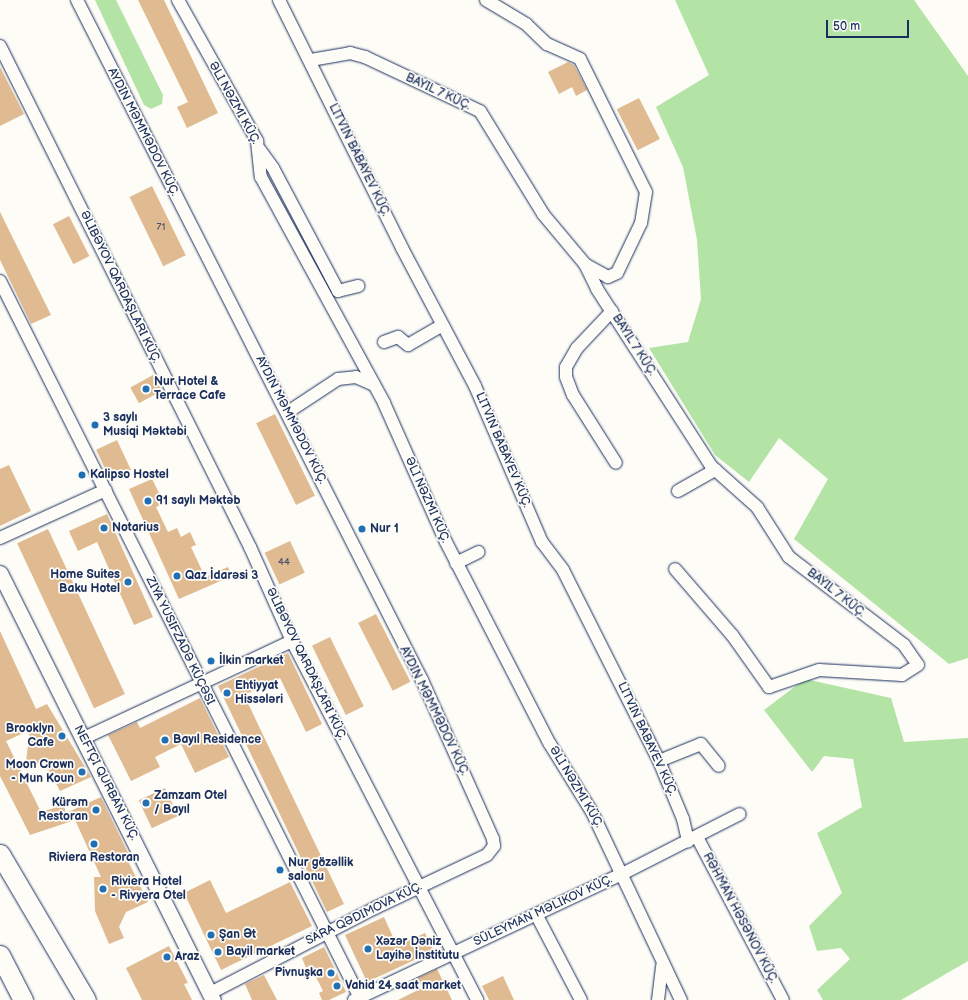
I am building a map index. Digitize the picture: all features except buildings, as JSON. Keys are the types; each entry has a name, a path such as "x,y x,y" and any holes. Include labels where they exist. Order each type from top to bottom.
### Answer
{"highway":[{"path":"0,854 86,1000"},
{"path":"0,955 23,1000"}],"street":[{"path":"77,0 288,412 338,379 356,377 374,385"},
{"name":"ƏLI NƏZMI KÜÇ.","path":"178,0 260,150 261,177 374,385 456,562 550,744 592,812 622,874 662,965 681,1000"},
{"path":"279,0 311,60 342,54 365,57 480,111 543,214 585,264 612,311 693,442 715,470 757,507 789,556 904,645 918,665 902,675 819,670 769,687 732,635 675,569"},
{"path":"486,0 526,24 547,44 580,59 646,192 641,223 617,273 608,277 585,264"},
{"path":"0,46 246,539 292,641 478,1000"},
{"name":"LITVIN BABAYEV KÜÇ.","path":"311,60 499,437 542,542 563,570 659,761 693,839"},
{"path":"260,150 273,168 338,291 358,286"},
{"name":"ZIYA YUSIFZADƏ KÜÇƏSI","path":"0,281 327,932 358,999"},
{"path":"612,311 577,348 566,367 566,377 573,395 616,462"},
{"path":"384,342 398,337 408,345 442,325"},
{"name":"SARA QƏDIMOVA KÜÇ.","path":"211,997 327,932 488,855 494,846 422,680 288,412"},
{"path":"678,491 715,470"},
{"path":"0,538 106,490"},
{"path":"456,562 479,552"},
{"name":"NEFTÇI QURBAN KÜÇ.","path":"0,573 84,738 211,997"},
{"path":"84,738 202,685 292,641"},
{"path":"659,761 701,744 719,766"},
{"name":"SÜLEYMAN MƏLIKOV KÜÇ.","path":"358,999 622,874 740,814"},
{"name":"RƏHMAN HƏSƏNOV KÜÇ.","path":"693,839 783,1000"},
{"path":"536,914 581,1000"},
{"path":"658,1000 662,965"},
{"path":"211,997 224,1000"}],"green space":[{"path":"95,0 116,0 163,95 162,104 151,109 144,105"},
{"path":"675,0 914,0 968,76 968,658 949,664 794,539 828,479 779,438 749,482 715,455 649,348 688,342 701,299 697,240 683,167 656,107 709,75"},
{"path":"805,679 891,698 904,742 968,738 968,961 901,1000 823,1000 817,990 850,959 841,948 817,951 809,926 842,893 817,833 862,807 853,759 824,756 812,772 764,710"}],"place":[{"name":"Nur Hotel & Terrace Cafe","path":"146,389"},
{"name":"3 saylı Musiqi Məktəbi","path":"95,425"},
{"name":"Kalipso Hostel","path":"82,475"},
{"name":"91 saylı Məktəb","path":"148,501"},
{"name":"Notarius","path":"104,528"},
{"name":"Nur 1","path":"362,529"},
{"name":"Qaz İdarəsi 3","path":"177,576"},
{"name":"Home Suites Baku Hotel","path":"128,582"},
{"name":"İlkin market","path":"211,661"},
{"name":"Ehtiyyat Hissələri","path":"227,693"},
{"name":"Brooklyn Cafe","path":"62,736"},
{"name":"Bayıl Residence","path":"165,740"},
{"name":"Moon Crown - Mun Koun","path":"82,772"},
{"name":"Zamzam Otel / Bayıl","path":"146,803"},
{"name":"Kürəm Restoran","path":"96,810"},
{"name":"Riviera Restoran","path":"94,844"},
{"name":"Nur gözəllik salonu","path":"280,870"},
{"name":"Riviera Hotel - Rivyera Otel","path":"103,889"},
{"name":"Şan Ət","path":"211,935"},
{"name":"Xəzər Dəniz Layihə İnstitutu","path":"368,949"},
{"name":"Bayil market","path":"218,952"},
{"name":"Araz","path":"167,957"},
{"name":"Pivnuşka","path":"331,973"},
{"name":"Vahid 24 saat market","path":"337,986"}]}
